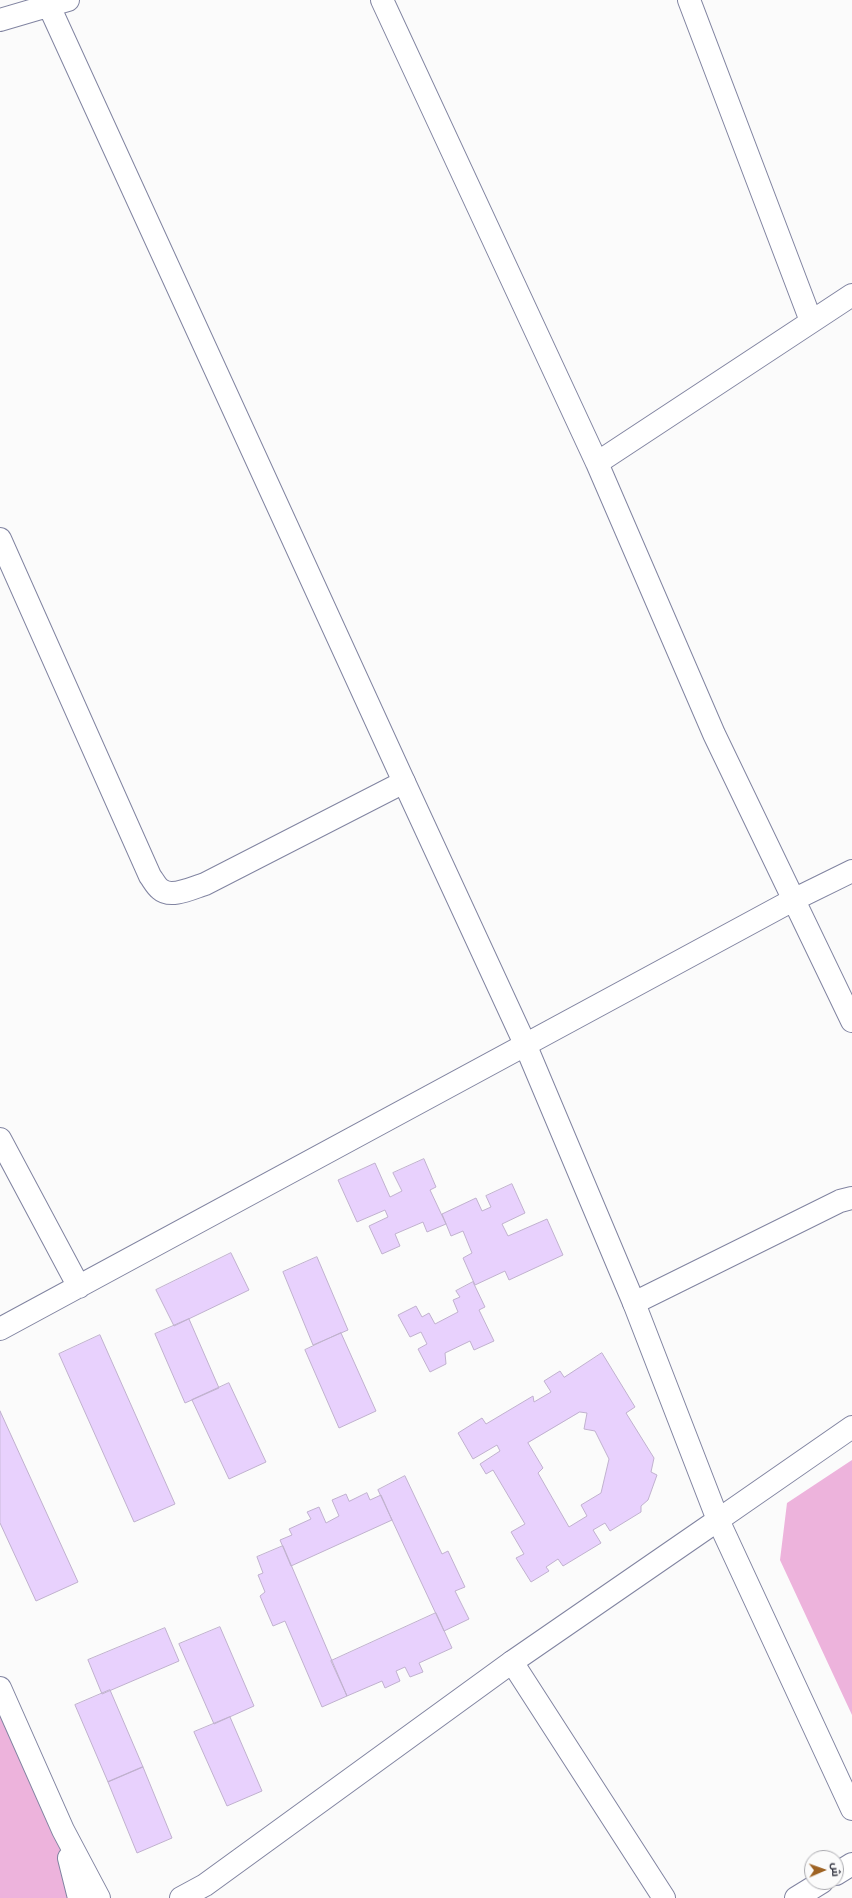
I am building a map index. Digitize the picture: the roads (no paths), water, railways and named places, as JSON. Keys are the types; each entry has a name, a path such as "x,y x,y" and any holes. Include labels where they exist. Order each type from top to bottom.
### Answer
{"street":[{"path":"382,0 597,463 714,734 852,1021"},
{"path":"689,0 811,321"},
{"path":"0,20 58,3 404,782 526,1044 634,1303 718,1520 852,1808"},
{"path":"597,463 852,295"},
{"path":"0,539 150,876 160,889 169,894 205,884 404,782"},
{"path":"0,1329 793,900 852,871"},
{"path":"0,1139 79,1286"},
{"path":"634,1303 840,1201 852,1198"},
{"path":"181,1898 199,1892 512,1662 852,1427"},
{"path":"512,1662 664,1898"},
{"path":"0,1688 63,1830 99,1898"},
{"path":"63,1830 78,1898"},
{"path":"796,1898 809,1890"}]}
